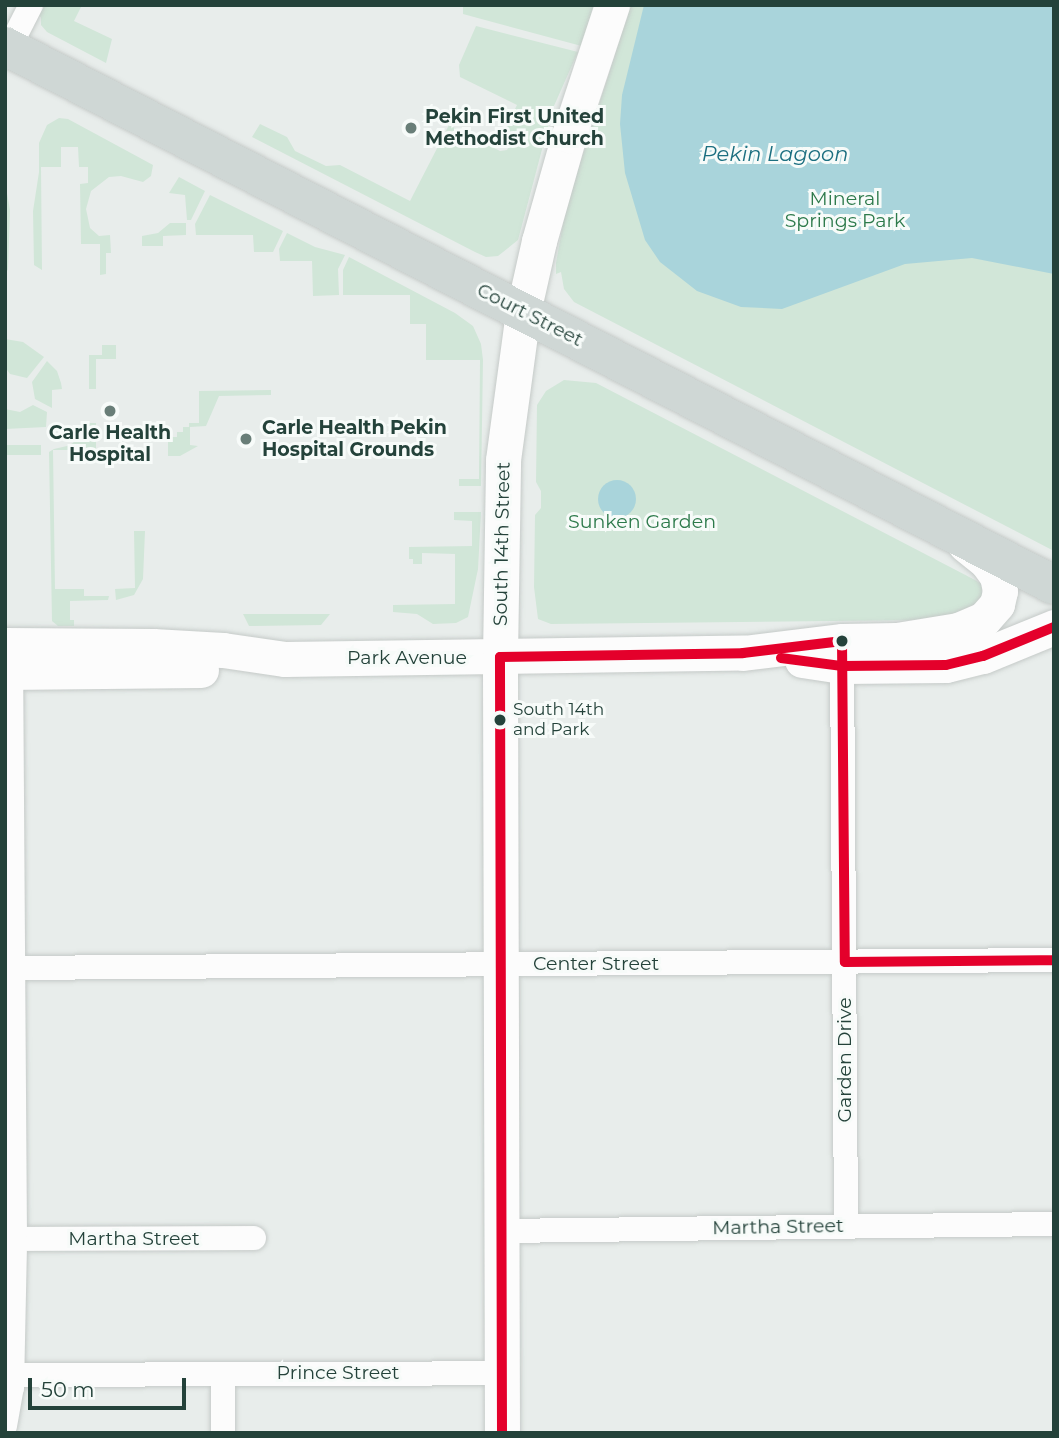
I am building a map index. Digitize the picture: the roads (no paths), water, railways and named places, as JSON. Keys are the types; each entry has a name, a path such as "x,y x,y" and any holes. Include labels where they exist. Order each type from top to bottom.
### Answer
{"main road":[{"name":"South 14th Street","path":"502,1433 500,657 503,460 523,312 559,168 612,5"},
{"name":"Court Street","path":"7,47 1054,585"},
{"name":"Park Avenue","path":"842,654 958,630 984,619 990,612 999,599 997,576 978,553 943,528"},
{"name":"Park Avenue","path":"8,659 165,647 223,650 281,659 743,653 842,654 946,665 984,656 1054,627"}],"street":[{"path":"7,47 30,5"},
{"name":"Garden Drive","path":"842,654 846,1226"},
{"path":"5,1426 15,1239 8,659"},
{"name":"Center Street","path":"12,968 1054,960"},
{"name":"Martha Street","path":"502,1231 1054,1224"},
{"name":"Martha Street","path":"15,1239 254,1238"},
{"name":"Prince Street","path":"9,1375 502,1373"},
{"path":"223,1374 223,1433"}],"water":[{"name":"Pekin Lagoon","path":"644,5 1054,5 1054,274 972,258 905,264 782,309 741,307 697,291 660,262 645,240 625,173 620,124 622,95"},
{"path":"617,480 630,486 636,499 630,512 617,518 604,512 598,499 604,486"}],"place":[{"name":"Pekin First United Methodist Church","path":"411,128"},
{"name":"Carle Health Hospital","path":"110,411"},
{"name":"Carle Health Pekin Hospital Grounds","path":"246,439"},
{"name":"South 14th and Park","path":"500,720"}],"park label":[{"name":"Mineral Springs Park","path":"845,210"},
{"name":"Sunken Garden","path":"642,522"}]}
